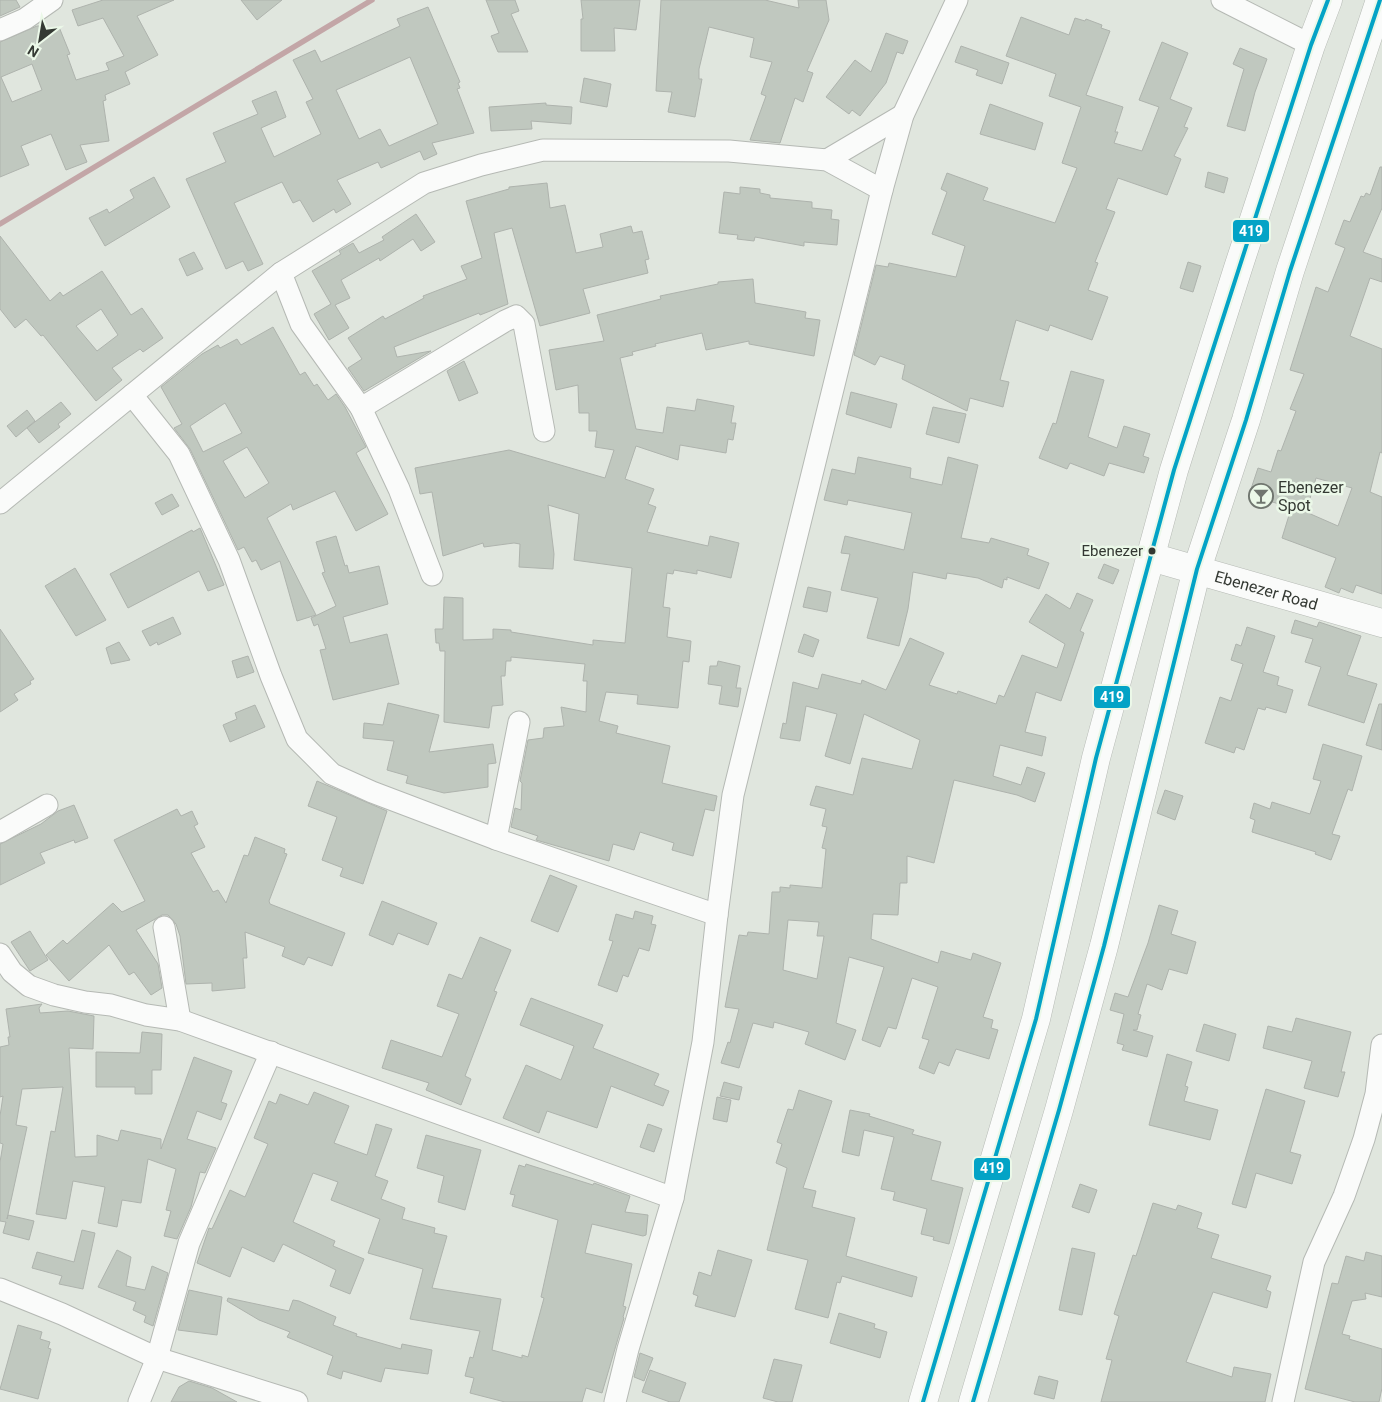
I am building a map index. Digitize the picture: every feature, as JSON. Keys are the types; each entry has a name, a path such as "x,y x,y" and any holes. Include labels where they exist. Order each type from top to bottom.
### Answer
{"main road":[{"path":"922,1402 1036,1019 1096,758 1186,433 1311,45 1328,0"},
{"path":"973,1402 1059,1110 1104,946 1196,569 1246,420 1290,271 1378,14"},
{"name":"Ebenezer Road","path":"1151,557 1382,623"}],"street":[{"path":"0,30 25,19 52,0"},
{"path":"615,1402 628,1349 673,1198 703,1042 733,795 882,190 903,115 957,0"},
{"path":"1222,0 1311,45"},
{"path":"827,160 903,115"},
{"path":"0,503 281,273 424,183 481,165 543,150 729,151 827,160 882,190"},
{"path":"281,273 301,324 361,408 399,489 432,575"},
{"path":"361,408 505,320 516,316 524,324 544,431"},
{"path":"132,395 179,454 229,560 297,739 332,774 372,792 496,839 717,915"},
{"path":"496,839 520,722"},
{"path":"0,832 47,805"},
{"path":"164,927 180,1020"},
{"path":"0,954 12,972 29,986 54,995 112,1005 146,1016 180,1020 673,1198"},
{"path":"1283,1402 1314,1262 1344,1196 1379,1095 1382,1045"},
{"path":"139,1402 157,1358 189,1243 271,1052"},
{"path":"0,1289 62,1314 157,1358 297,1402"}],"building":[{"path":"0,0 16,0 20,7 0,16"},
{"path":"103,0 174,0 137,16 158,55 125,72 130,84 105,95 106,100 103,101 109,141 80,145 87,162 66,170 51,134 21,146 29,165 0,177 0,42 37,26 40,26 44,34 59,27 70,54 67,55 76,80 109,70 106,63 124,56 103,18 78,26 72,10","holes":["32,64 42,90 12,102 1,77"]},
{"path":"241,0 282,0 257,20"},
{"path":"486,0 515,0 519,11 511,14 528,52 498,52 491,36 499,33"},
{"path":"581,0 640,0 636,30 614,28 615,51 581,51 581,19 583,19"},
{"path":"661,0 765,0 799,8 798,0 826,0 829,20 807,71 813,73 803,102 795,98 780,143 750,140 766,96 761,94 772,62 750,57 754,38 709,27 699,69 699,79 702,79 695,117 668,112 672,92 656,91"},
{"path":"428,7 460,82 458,83 460,88 457,89 474,133 432,143 437,154 424,160 420,151 381,168 378,162 337,180 351,204 336,213 334,209 313,222 300,200 293,203 282,182 234,203 263,264 248,271 243,261 226,269 186,179 226,162 213,133 258,114 252,101 276,91 286,117 261,128 274,157 321,134 306,102 313,99 293,60 315,50 321,62 400,26 397,19","holes":["410,57 438,124 389,146 380,129 359,139 336,90"]},
{"path":"1021,17 1069,35 1075,18 1085,21 1086,19 1102,25 1101,28 1110,31 1086,95 1123,107 1115,132 1118,132 1114,143 1142,151 1159,107 1139,100 1162,42 1188,53 1170,99 1192,108 1184,127 1188,128 1174,156 1181,159 1167,195 1118,178 1106,209 1115,212 1095,262 1098,263 1088,290 1108,297 1092,340 1050,325 1048,331 1016,320 1000,380 1009,382 1003,407 970,398 967,411 902,379 905,365 880,356 875,365 854,355 876,265 888,267 889,263 956,277 965,246 932,234 947,192 941,189 947,173 988,188 983,200 1055,223 1077,168 1062,163 1081,107 1049,96 1056,74 1006,56"},
{"path":"886,33 908,41 903,54 897,52 886,83 860,116 852,110 849,114 826,97 855,60 871,72"},
{"path":"961,46 1009,63 1002,84 976,75 978,70 955,62"},
{"path":"1240,48 1267,59 1255,92 1245,131 1227,126 1244,69 1233,64"},
{"path":"584,78 611,84 607,107 580,102"},
{"path":"546,103 546,105 572,107 571,124 531,121 532,129 491,131 489,107"},
{"path":"990,104 1043,123 1035,150 980,134"},
{"path":"1380,167 1382,167 1382,208 1363,252 1382,259 1382,282 1370,278 1350,336 1382,349 1382,453 1380,452 1370,492 1382,497 1382,594 1356,585 1353,593 1341,588 1339,593 1325,587 1336,558 1282,538 1290,512 1278,509 1279,504 1249,495 1258,468 1271,472 1278,450 1281,451 1296,411 1290,409 1304,374 1290,370 1316,287 1328,292 1345,248 1335,244 1344,220 1350,222 1361,196 1364,197 1366,193 1370,195","holes":["1316,478 1352,488 1338,526 1306,512"]},
{"path":"1208,172 1228,178 1224,193 1205,187"},
{"path":"154,177 170,207 105,246 89,218 107,209 109,213 134,198 130,190"},
{"path":"547,183 550,208 565,205 576,253 603,247 600,234 631,226 633,233 642,231 649,259 645,260 648,273 583,289 590,313 540,326 512,228 494,233 508,304 480,315 479,313 394,347 397,357 431,351 364,391 348,368 362,359 348,338 383,316 385,319 424,298 423,296 467,279 461,266 482,258 466,201 509,189 509,187"},
{"path":"740,187 760,189 760,193 770,195 770,198 812,202 812,208 832,210 831,219 839,220 837,245 804,242 804,246 755,237 754,241 737,239 738,235 719,233 724,192 740,194"},
{"path":"416,214 435,242 421,251 413,239 380,261 379,258 341,280 350,298 335,305 349,328 329,340 314,314 331,304 312,271 341,254 339,251 353,243 359,253 384,240 382,237"},
{"path":"0,236 50,301 60,292 63,296 102,271 131,315 142,308 163,338 143,352 140,349 112,368 122,380 96,401 43,335 41,336 26,319 15,328 0,309","holes":["101,309 118,335 97,351 76,326"]},
{"path":"194,252 203,269 187,276 179,259"},
{"path":"1188,262 1201,266 1193,292 1180,288"},
{"path":"753,279 755,303 806,312 805,318 820,320 814,356 749,344 749,341 706,350 702,333 655,344 656,346 632,352 633,355 620,358 636,429 663,433 667,407 695,411 697,399 734,406 731,423 736,423 733,440 728,439 726,453 680,445 678,460 636,446 625,479 654,489 648,504 656,507 647,532 708,546 710,536 739,543 731,578 697,570 697,574 674,570 673,574 667,573 663,607 670,608 667,637 691,641 689,662 683,661 678,708 637,704 638,695 606,692 599,721 618,726 616,733 670,746 662,783 717,796 714,811 705,809 693,856 672,850 674,843 640,832 634,850 613,844 609,861 536,840 538,836 511,827 515,808 521,810 522,783 520,781 528,740 543,738 544,728 564,726 561,707 586,712 587,681 583,681 585,664 511,657 511,661 506,661 505,676 501,676 503,705 492,706 489,728 444,722 445,651 440,651 439,643 436,643 435,629 443,629 444,597 463,598 463,640 493,639 493,629 511,630 511,632 593,645 593,640 625,643 632,568 574,560 579,514 548,505 554,554 553,569 519,567 520,544 514,543 484,547 483,543 443,556 432,492 420,494 415,468 509,450 605,478 614,450 595,447 597,431 589,431 589,413 579,413 578,385 556,390 549,350 604,341 597,315 661,299 660,296 718,284 718,282"},
{"path":"273,327 300,375 305,372 314,386 317,384 328,400 336,394 366,447 356,453 388,514 356,531 335,491 293,510 291,504 267,518 316,615 297,621 280,561 261,570 256,560 252,562 244,547 238,550 190,449 174,428 182,424 161,387 202,354 218,345 220,348 237,339 241,345","holes":["225,403 242,433 203,452 190,426","247,447 269,483 245,498 223,461"]},
{"path":"464,361 478,393 459,401 447,371"},
{"path":"1071,371 1104,380 1088,437 1117,448 1124,426 1150,434 1143,456 1149,458 1144,473 1109,463 1104,476 1070,463 1067,469 1039,458 1053,423 1056,424"},
{"path":"851,392 897,404 891,428 846,414"},
{"path":"61,402 71,414 58,424 60,427 39,443 27,428"},
{"path":"933,407 966,414 959,443 926,434"},
{"path":"27,410 35,421 16,437 7,426"},
{"path":"858,457 911,468 910,478 942,485 948,457 978,465 961,538 989,543 991,538 1029,549 1027,555 1049,563 1039,589 1007,577 1007,580 1004,579 1002,588 978,578 947,573 946,579 913,572 908,609 899,646 867,638 878,598 841,590 850,554 841,553 845,536 904,550 912,513 848,500 847,505 824,500 832,469 855,474"},
{"path":"172,494 179,506 162,515 155,503"},
{"path":"200,528 224,585 208,591 199,571 128,608 110,574 192,530 193,532"},
{"path":"336,536 349,573 379,566 388,604 343,617 350,643 387,634 399,684 333,700 320,650 326,649 318,624 314,626 311,618 336,606 322,573 325,572 316,542"},
{"path":"1104,564 1119,570 1113,584 1098,578"},
{"path":"75,568 106,620 76,636 45,586"},
{"path":"808,587 831,592 827,612 803,607"},
{"path":"1077,593 1093,600 1080,631 1084,633 1061,701 1036,692 1025,732 1046,737 1042,756 1000,745 993,776 1021,785 1027,767 1045,773 1035,802 1017,795 954,780 934,863 907,856 907,883 900,883 898,915 873,914 871,939 938,963 941,951 971,960 973,953 1001,963 983,1017 993,1020 991,1028 998,1030 989,1059 956,1049 949,1066 939,1062 934,1074 919,1068 929,1040 922,1038 938,987 912,978 896,1029 888,1027 880,1047 862,1040 884,967 849,957 836,1023 856,1030 845,1060 805,1044 809,1032 774,1022 773,1028 753,1023 739,1068 721,1063 728,1042 730,1043 739,1009 725,1007 739,935 747,936 748,932 769,934 772,892 780,892 780,887 790,888 790,885 822,888 826,849 822,848 827,827 822,826 826,809 810,805 816,786 853,795 862,758 912,769 920,740 864,714 850,764 825,756 837,714 806,706 800,741 780,738 783,723 786,724 793,682 818,689 822,674 861,684 862,680 886,690 910,638 944,653 929,685 957,694 958,691 996,704 999,695 1004,697 1022,655 1057,668 1065,644 1029,622 1046,594 1070,609","holes":["788,920 819,922 817,936 824,936 817,979 783,970"]},
{"path":"173,617 181,634 158,645 157,642 150,646 142,631"},
{"path":"1295,620 1317,627 1319,622 1361,636 1347,675 1377,684 1364,723 1308,705 1321,667 1305,662 1313,639 1291,633"},
{"path":"1247,627 1275,636 1263,672 1279,677 1277,685 1293,690 1286,713 1266,707 1265,710 1258,708 1244,750 1236,747 1234,753 1205,743 1220,697 1231,701 1243,664 1231,660 1236,644 1241,646"},
{"path":"0,629 34,679 30,681 31,684 14,694 18,700 0,712"},
{"path":"804,634 819,640 813,657 798,652"},
{"path":"119,642 130,660 111,664 106,648"},
{"path":"248,656 254,672 237,678 232,661"},
{"path":"718,661 740,666 736,688 741,688 738,707 719,704 722,686 708,684 710,666 717,666"},
{"path":"388,703 439,715 429,752 493,744 496,763 488,764 488,787 444,793 406,783 408,776 387,770 394,741 363,738 364,723 383,725"},
{"path":"1379,704 1382,704 1382,750 1366,745"},
{"path":"255,705 265,727 230,742 223,725 237,719 235,713"},
{"path":"1323,744 1362,756 1352,791 1348,789 1332,834 1340,836 1331,860 1315,854 1316,852 1252,832 1255,820 1250,818 1254,803 1270,809 1272,802 1310,814 1321,781 1313,779"},
{"path":"317,781 387,811 363,884 340,876 343,868 322,860 337,817 308,806"},
{"path":"1165,790 1183,796 1175,820 1157,813"},
{"path":"74,805 88,838 75,843 74,840 40,853 45,863 0,885 0,844 41,824 58,811"},
{"path":"177,809 181,816 192,811 198,824 194,826 205,847 191,853 213,892 218,890 226,903 244,855 248,856 255,837 285,849 284,853 287,854 269,901 270,904 345,933 332,966 308,957 304,965 282,956 285,947 245,932 247,958 243,958 245,988 212,991 212,983 186,984 180,936 176,924 168,915 162,915 136,930 158,964 162,988 151,995 134,972 129,975 109,945 69,981 46,955 63,940 67,944 113,903 122,912 145,901 114,840"},
{"path":"550,875 577,886 558,932 531,921"},
{"path":"382,901 437,923 428,945 398,933 393,945 369,935"},
{"path":"1159,905 1178,911 1171,934 1196,942 1187,974 1169,969 1162,990 1147,984 1138,1014 1141,1015 1137,1030 1133,1030 1153,1036 1147,1057 1122,1050 1124,1045 1117,1043 1124,1014 1110,1010 1115,993 1128,997 1148,943"},
{"path":"635,911 653,916 651,924 656,925 649,951 639,948 628,977 623,975 617,992 598,985 613,941 609,940 616,914 633,919"},
{"path":"30,931 48,960 30,971 11,942"},
{"path":"480,937 511,950 494,991 497,992 465,1076 471,1079 461,1105 426,1090 429,1083 382,1068 391,1040 442,1057 459,1014 437,1006 449,974 462,979"},
{"path":"531,998 603,1025 593,1048 659,1074 654,1085 669,1091 663,1106 611,1086 597,1128 547,1111 539,1133 503,1118 526,1065 561,1080 574,1046 520,1025"},
{"path":"42,1004 39,1008 40,1013 68,1011 94,1016 93,1049 69,1048 75,1157 97,1156 97,1135 118,1141 121,1130 161,1139 161,1149 194,1057 232,1071 221,1102 227,1104 221,1120 197,1111 187,1139 216,1148 205,1173 200,1172 191,1207 177,1239 164,1236 171,1211 166,1210 176,1169 148,1159 141,1203 122,1200 117,1227 98,1223 105,1187 73,1181 66,1219 36,1214 51,1131 55,1132 63,1087 22,1089 16,1125 27,1127 7,1219 8,1215 34,1221 29,1240 3,1233 6,1222 0,1221 0,1162 3,1144 0,1143 0,1116 3,1096 0,1097 0,1047 9,1045 8,1037 10,1037 6,1009"},
{"path":"1296,1018 1351,1032 1341,1072 1345,1072 1338,1097 1304,1088 1312,1061 1263,1048 1268,1026 1292,1032"},
{"path":"1204,1024 1236,1034 1229,1061 1196,1051"},
{"path":"142,1032 162,1034 161,1070 152,1070 152,1094 135,1094 135,1087 96,1087 96,1052 140,1053"},
{"path":"1167,1054 1192,1062 1185,1086 1188,1087 1184,1101 1218,1110 1210,1140 1149,1125"},
{"path":"724,1082 742,1087 739,1100 720,1096"},
{"path":"1266,1089 1305,1101 1290,1152 1301,1155 1292,1184 1256,1173 1246,1208 1232,1204"},
{"path":"799,1090 832,1101 803,1188 816,1191 812,1207 855,1218 846,1256 917,1277 912,1297 842,1276 840,1283 837,1282 828,1318 795,1309 808,1260 767,1250 787,1168 776,1163 782,1144 777,1142 788,1109 793,1110"},
{"path":"314,1092 349,1106 334,1143 367,1155 376,1124 392,1129 375,1176 388,1181 381,1199 405,1208 402,1219 435,1228 434,1233 447,1236 432,1288 501,1299 492,1350 522,1358 522,1355 528,1357 544,1298 541,1297 558,1220 512,1206 515,1195 510,1194 519,1165 525,1167 526,1164 593,1185 594,1183 630,1196 625,1212 648,1215 646,1235 643,1236 592,1224 585,1253 632,1264 623,1306 626,1307 624,1318 602,1393 586,1388 582,1402 505,1402 470,1393 474,1378 465,1376 470,1357 473,1358 480,1331 410,1319 423,1269 368,1253 380,1219 331,1200 338,1182 313,1173 293,1222 335,1241 333,1246 364,1259 350,1294 330,1286 336,1270 283,1244 274,1262 242,1247 230,1277 197,1263 209,1228 212,1229 230,1190 245,1197 268,1144 254,1138 269,1101 276,1104 280,1094 308,1105"},
{"path":"717,1097 731,1100 727,1122 713,1119"},
{"path":"850,1110 870,1114 869,1116 914,1130 912,1134 941,1142 931,1180 963,1188 949,1244 933,1240 934,1237 921,1234 927,1209 893,1200 895,1192 881,1189 894,1137 864,1130 859,1156 842,1152"},
{"path":"648,1124 662,1129 654,1152 640,1147"},
{"path":"426,1135 481,1150 465,1210 438,1202 444,1176 417,1168"},
{"path":"1080,1184 1097,1190 1089,1213 1072,1207"},
{"path":"1153,1203 1176,1210 1178,1205 1202,1213 1197,1228 1219,1235 1211,1258 1271,1276 1266,1290 1271,1292 1267,1308 1213,1292 1186,1362 1232,1377 1234,1367 1271,1374 1265,1402 1101,1402 1112,1360 1106,1359 1119,1316 1114,1314 1133,1255 1136,1256"},
{"path":"82,1230 95,1233 83,1289 59,1284 62,1276 32,1268 37,1252 74,1262"},
{"path":"1072,1248 1095,1253 1082,1315 1059,1310"},
{"path":"117,1250 131,1257 126,1286 145,1290 152,1266 168,1273 153,1326 144,1322 146,1316 133,1310 136,1302 98,1287"},
{"path":"718,1250 752,1260 735,1317 695,1306 698,1296 693,1294 699,1272 711,1276"},
{"path":"1366,1252 1382,1256 1382,1297 1365,1293 1366,1299 1352,1301 1342,1334 1350,1336 1349,1339 1382,1349 1382,1388 1379,1402 1355,1402 1305,1389 1332,1283 1338,1284 1346,1256 1364,1261"},
{"path":"189,1290 222,1297 217,1335 178,1330"},
{"path":"228,1298 289,1311 293,1300 299,1301 336,1317 333,1325 357,1334 356,1336 401,1349 402,1344 432,1350 428,1374 385,1368 381,1382 343,1371 341,1379 327,1374 333,1356 287,1337 290,1332 259,1320 227,1301"},
{"path":"839,1313 875,1324 874,1328 887,1332 880,1358 830,1343"},
{"path":"18,1325 42,1332 40,1339 50,1342 48,1348 51,1349 38,1399 0,1389"},
{"path":"640,1353 653,1358 644,1381 634,1377"},
{"path":"774,1359 802,1365 792,1402 778,1402 763,1398"},
{"path":"650,1370 686,1383 679,1402 670,1402 642,1392"},
{"path":"1039,1376 1058,1381 1054,1399 1034,1394"},
{"path":"189,1381 212,1388 237,1402 171,1402 179,1387"}],"waterway":[{"path":"0,224 372,0"}],"transit line":[{"name":"419","path":"923,1402 1036,1019 1096,758 1174,470 1311,45 1328,0"},
{"name":"419","path":"973,1402 1059,1110 1104,946 1197,569 1246,420 1290,271 1380,0"}],"place":[{"name":"Ebenezer Spot","path":"1261,496"},
{"name":"Ebenezer","path":"1152,551"}]}
